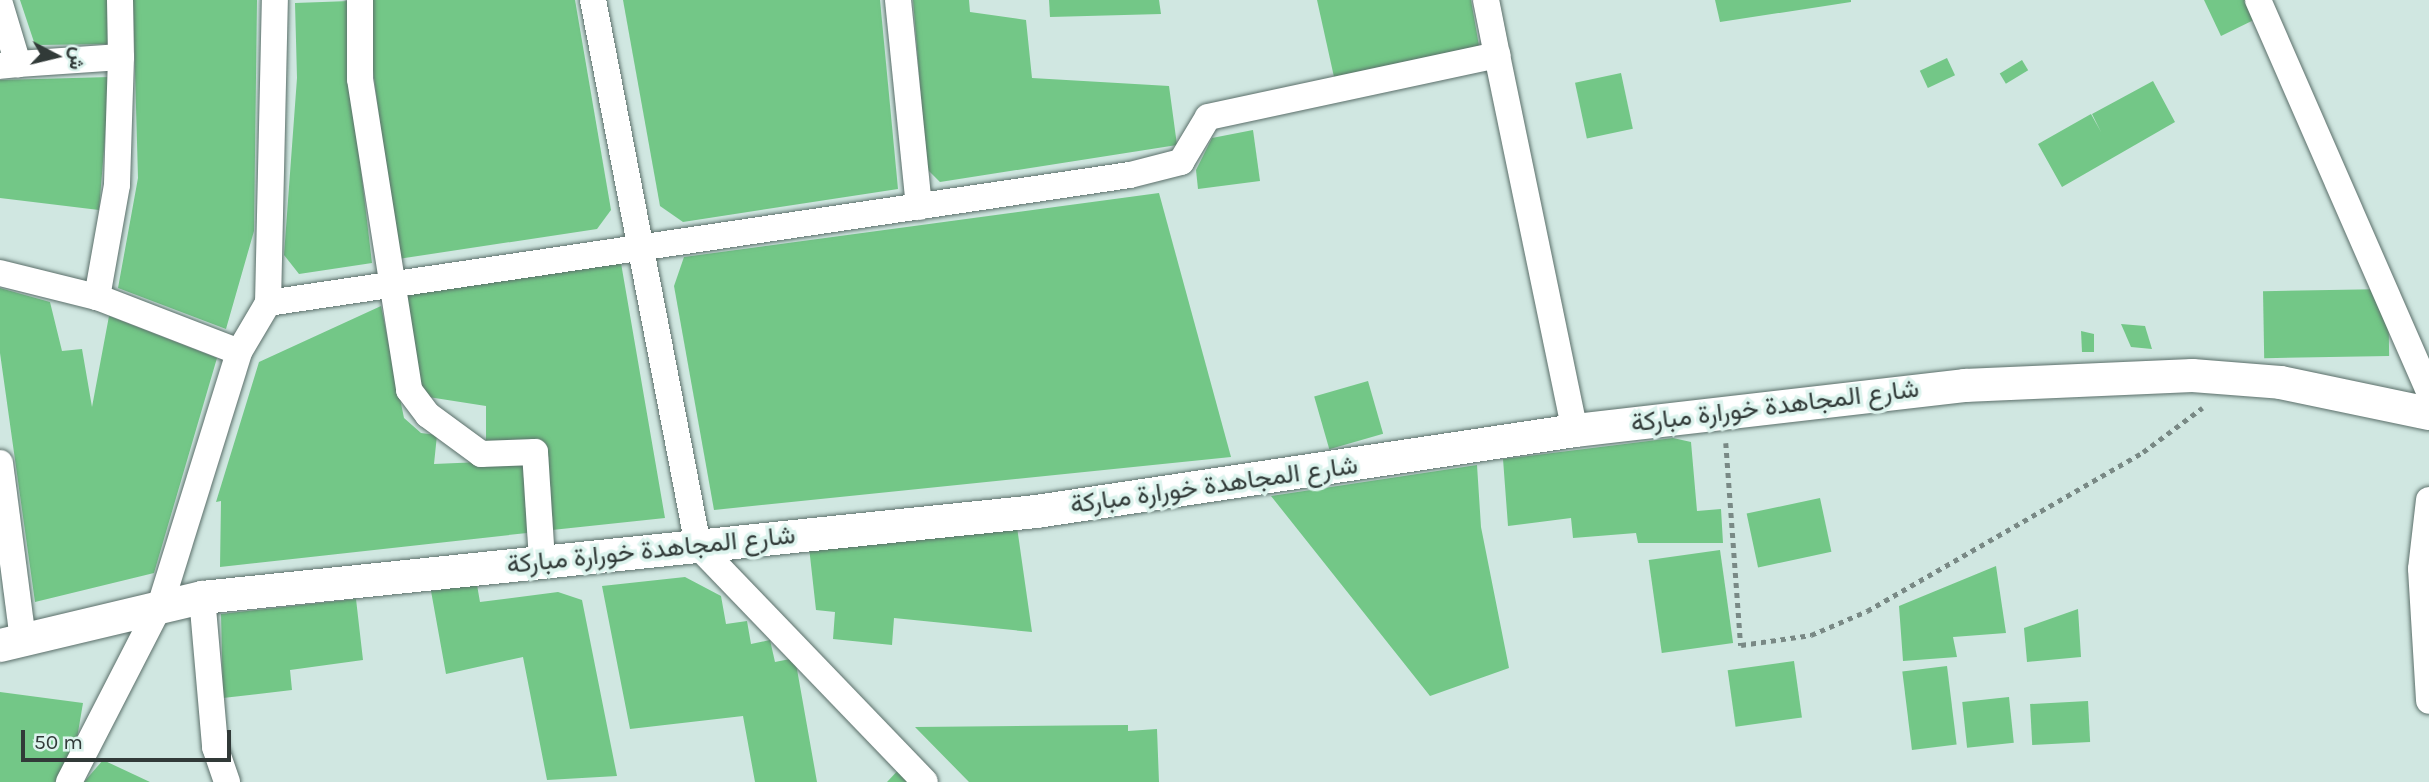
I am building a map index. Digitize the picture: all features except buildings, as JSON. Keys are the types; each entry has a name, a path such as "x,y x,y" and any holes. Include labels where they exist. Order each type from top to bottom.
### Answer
{"street":[{"path":"97,297 117,185 120,0"},
{"path":"69,782 161,603 239,352 268,303 275,0"},
{"path":"360,0 360,79 409,390 428,415 481,454 535,452 542,560"},
{"path":"593,0 698,546 925,782"},
{"path":"898,0 919,207"},
{"path":"1486,0 1575,430"},
{"path":"2258,0 2429,392"},
{"path":"0,4 9,65 121,57"},
{"path":"268,303 390,282 919,207 1181,162 1208,117 1497,55"},
{"path":"0,273 97,297 239,352"},
{"name":"شارع المجاهدة خورارة مباركة","path":"12,642 161,603 202,597 1036,511 1575,430 1724,411 2026,379 2240,379 2429,413"},
{"path":"0,463 12,642"},
{"path":"2429,500 2420,569 2429,701"},
{"path":"202,597 215,747 228,782"}],"path":[{"path":"1724,411 1741,645 1811,635 1867,611 2143,452 2240,379"}]}
